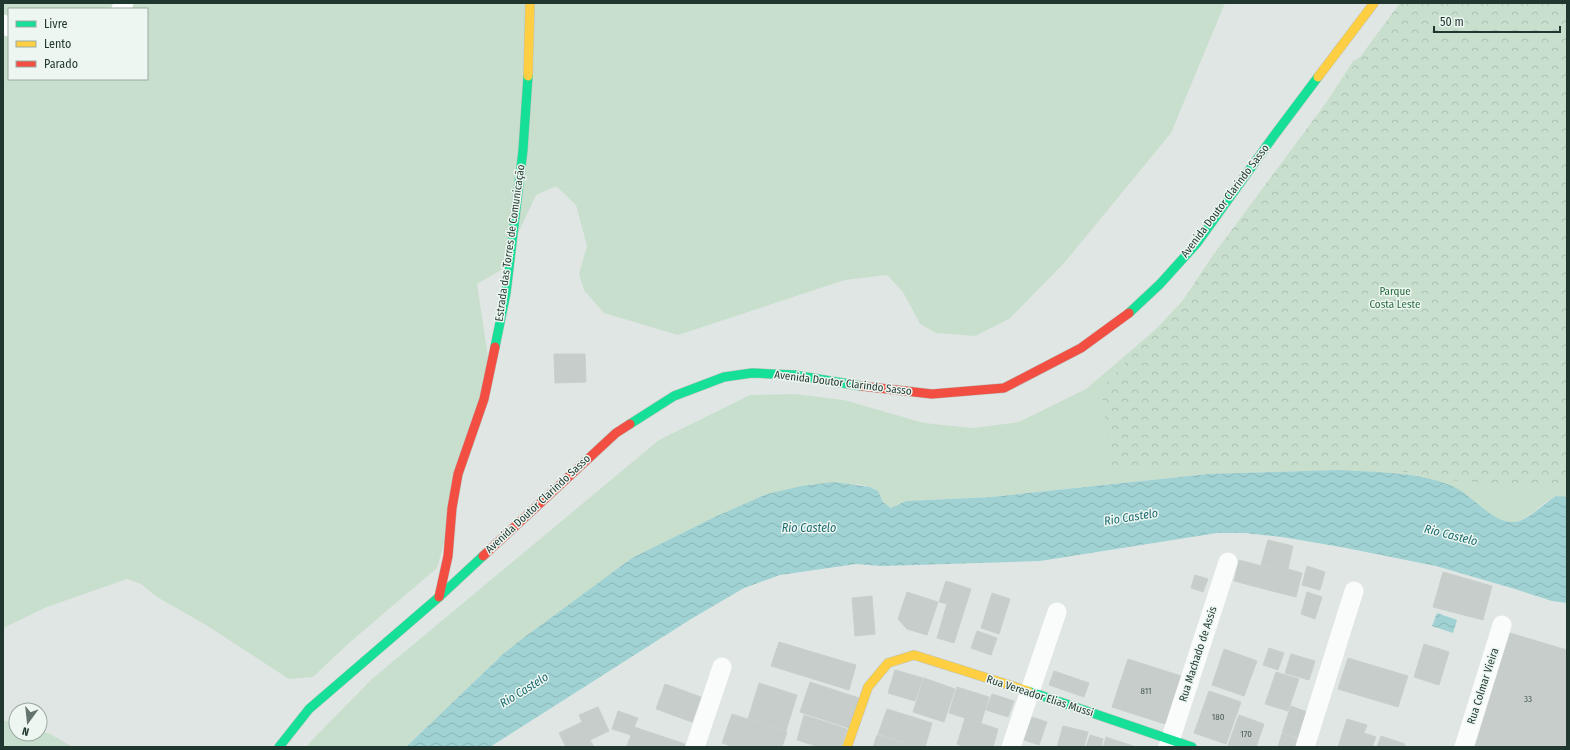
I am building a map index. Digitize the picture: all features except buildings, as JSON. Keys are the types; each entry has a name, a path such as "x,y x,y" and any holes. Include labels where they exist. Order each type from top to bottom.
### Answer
{"main road":[{"name":"Estrada das Torres de Comunicação","path":"439,597 448,556 452,508 458,474 484,400 506,293 523,150 529,69 530,3"},
{"name":"Avenida Doutor Clarindo Sasso","path":"279,747 309,709 439,597 616,433 674,396 724,377 752,373 794,376 848,385 932,394 1004,388 1081,348 1124,318 1160,284 1197,243 1273,137 1374,3"},
{"name":"Rua Vereador Elias Mussi","path":"847,747 868,687 888,663 914,655 1030,692 1169,743 1192,747"}],"street":[{"name":"Rua Machado de Assis","path":"1169,743 1228,562"},
{"path":"1306,747 1354,590"},
{"path":"1011,747 1057,612"},
{"name":"Rua Colmar Vieira","path":"1464,747 1502,625"},
{"path":"695,747 722,667"}],"green space":[{"path":"3,3 1225,3 1171,133 1065,262 1009,319 975,336 936,333 920,324 903,292 887,275 845,280 678,335 604,313 584,290 579,274 587,246 576,205 556,186 536,195 501,270 477,284 491,376 437,568 349,643 313,677 289,679 206,625 157,597 141,584 127,579 47,607 3,628"},
{"name":"Parque Costa Leste","path":"1400,3 1567,3 1567,488 1552,489 1449,480 1415,473 1370,468 1294,466 1182,469 1112,466 1101,389 1184,299 1211,258"},
{"name":"Parque Costa Leste","path":"1365,55 1567,209 1567,497 1556,496 1527,517 1518,521 1509,522 1497,518 1439,482 1394,474 1338,470 1208,474 991,497 906,501 891,508 885,504 880,495 874,489 857,484 632,558 503,654 406,747 307,747 311,741 372,679 659,440 750,395 794,394 844,400 924,423 973,428 1019,422 1086,389 1175,313 1281,173 1353,61"},
{"path":"3,720 8,722 8,742 48,742 48,733 73,747 3,747"}],"water":[{"name":"Rio Castelo","path":"1338,470 1400,474 1432,479 1446,483 1465,493 1485,510 1508,522 1515,522 1524,519 1556,496 1567,497 1567,603 1552,601 1436,566 1341,547 1282,537 1245,533 1217,533 1040,561 882,566 856,564 780,575 744,588 691,619 490,747 406,747 503,654 632,558 717,516 767,494 802,486 833,482 870,487 878,491 883,502 891,508 906,501 991,497 1208,474"},
{"path":"1437,613 1457,620 1453,633 1432,626"}],"traffic: fast":[{"path":"495,347 506,293 523,150 528,76"},
{"path":"1129,313 1160,284 1197,243 1318,77"},
{"path":"630,424 674,396 724,377 752,373 794,375 861,386"},
{"path":"279,747 309,709 439,597 483,556"},
{"path":"1028,691 1192,747"}],"traffic: slow":[{"path":"528,76 530,3"},
{"path":"1318,77 1374,3"},
{"path":"847,747 868,687 888,663 914,655 1028,691"}],"traffic: jam":[{"path":"861,386 932,394 1004,388 1081,348 1129,313"},
{"path":"439,597 448,556 452,508 458,474 484,399 495,347"},
{"path":"483,556 616,433 630,424"}]}
